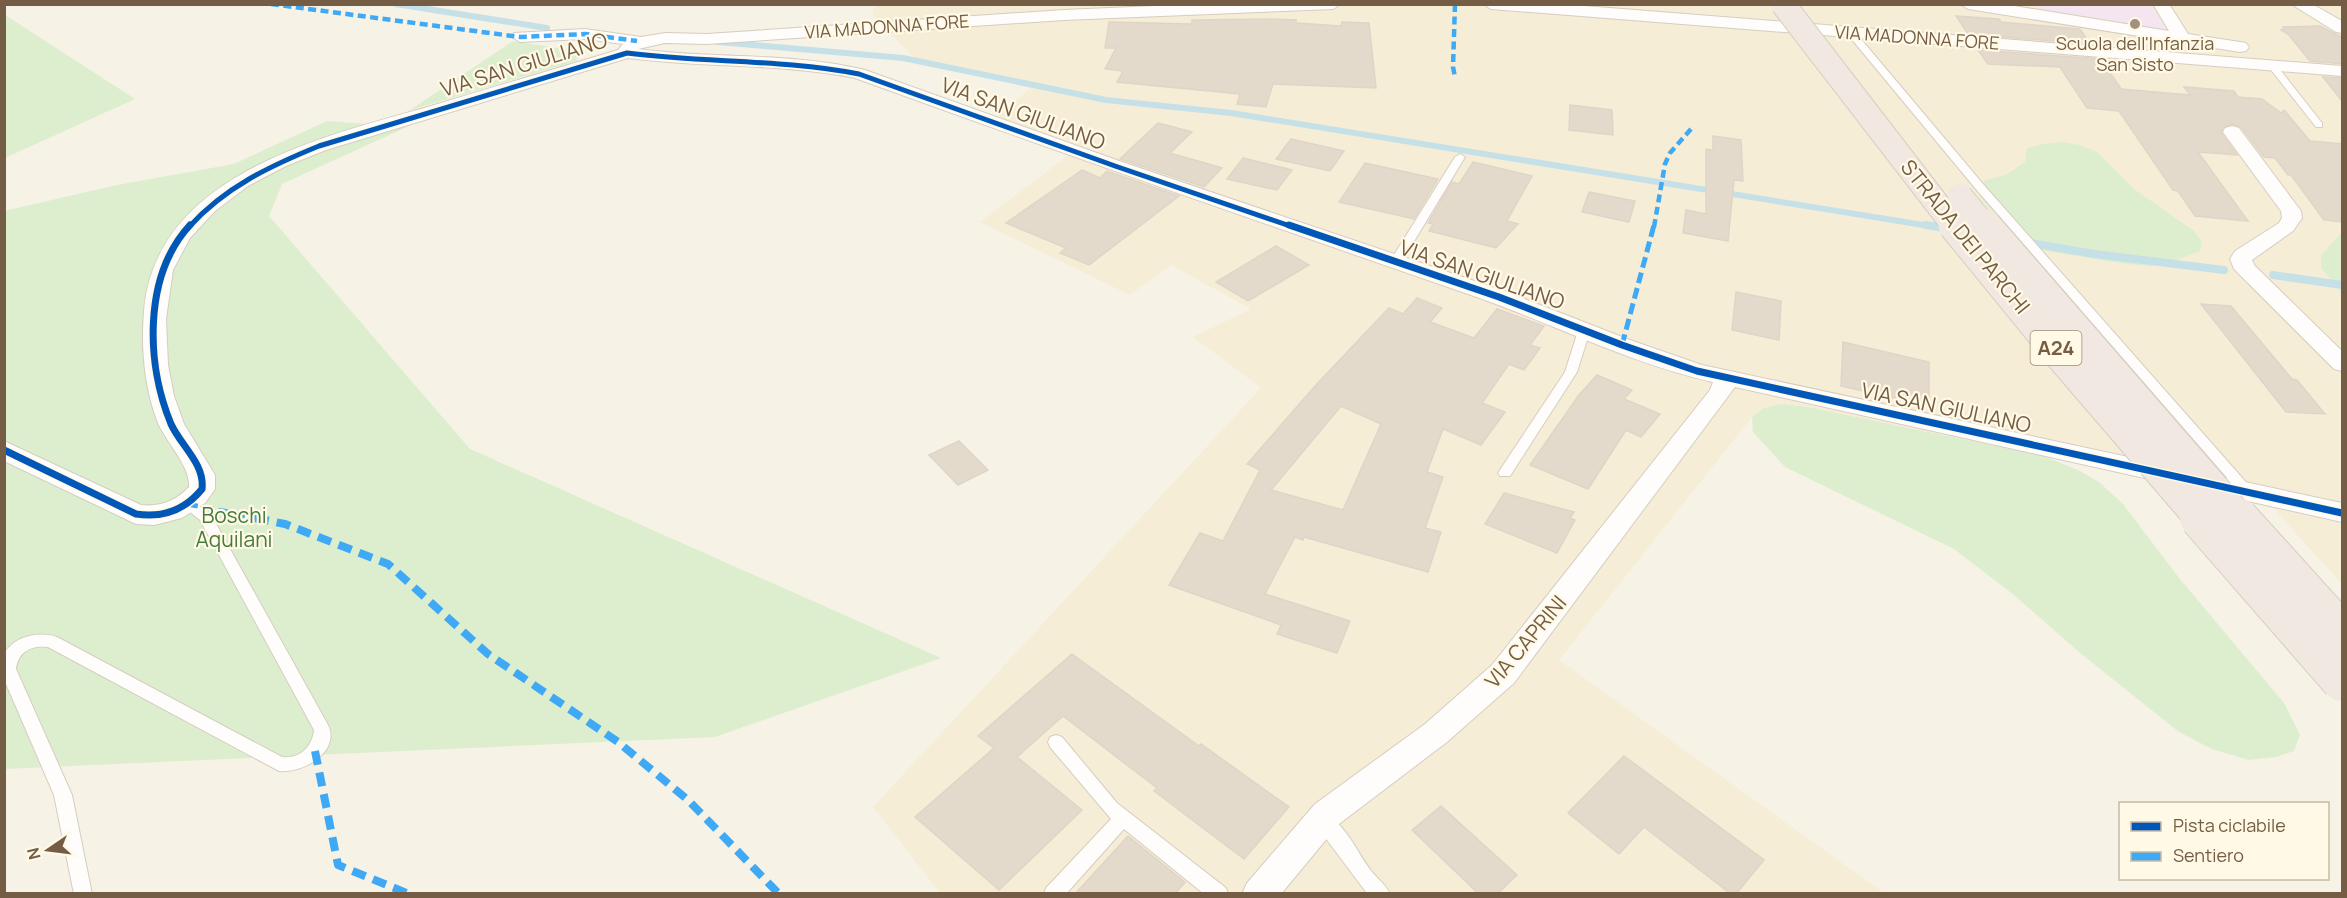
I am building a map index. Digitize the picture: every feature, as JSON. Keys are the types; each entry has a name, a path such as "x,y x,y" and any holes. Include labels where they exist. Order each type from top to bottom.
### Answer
{"highway":[{"name":"STRADA DEI PARCHI","path":"1783,4 1896,152 2069,364 2343,681"},
{"name":"STRADA DEI PARCHI","path":"1806,4 1917,144 2007,252 2214,491 2343,633"}],"street":[{"name":"VIA MADONNA FORE","path":"632,47 1119,12 1333,4"},
{"name":"VIA MADONNA FORE","path":"1491,4 2343,71"},
{"path":"1968,4 2275,52 2295,66"},
{"path":"2161,4 2182,38"},
{"path":"2299,4 2343,28"},
{"path":"520,37 585,34 632,47"},
{"name":"VIA SAN GIULIANO","path":"187,504 202,489 203,476 179,440 163,402 154,352 155,319 162,270 179,239 196,219 217,200 246,181 313,148 632,47 672,59 810,66 848,71 1395,264 1498,297 1667,361 1727,378 2343,513"},
{"path":"2232,132 2291,211 2292,218 2286,227 2243,256 2241,263 2343,364"},
{"name":"VIA CAPRINI","path":"1259,894 1321,820 1436,733 1503,674 1721,392 1727,378"},
{"path":"4,450 136,514 162,515 187,504"}],"lane":[{"path":"1852,34 1986,194 2247,492"},
{"path":"2271,64 2319,125"},
{"path":"1395,264 1460,157"},
{"path":"1505,473 1571,372 1584,331"},
{"path":"82,894 63,795 8,669 10,658 22,645 37,639 51,641 279,764 291,765 304,760 315,751 322,735 322,730 205,517 187,504"},
{"path":"1056,742 1101,796 1123,818 1219,894"},
{"path":"1053,894 1123,818"},
{"path":"1321,820 1340,838 1365,879 1382,894"}],"shaded area":[{"path":"876,4 2342,5 2342,584 2273,508 2043,456 1808,407 1781,404 1764,408 1752,417 1559,660 1884,893 940,893 873,807 1261,388 1193,337 1251,309 1171,265 1130,295 980,222 1070,154 991,122 1031,88 919,63 872,14"},
{"name":"Scuola dell'Infanzia San Sisto","path":"2038,5 2150,5 2170,34 2042,13"}],"green space":[{"path":"5,15 135,99 5,158"},
{"path":"513,41 583,52 576,61 410,110"},
{"name":"Boschi Aquilani","path":"327,121 407,127 282,184 269,216 470,449 941,658 715,737 5,769 4,211 117,185 234,164"},
{"path":"2063,142 2080,145 2097,152 2134,189 2194,231 2202,242 2200,251 2172,262 2152,266 2127,264 2046,251 2010,232 1980,197 1978,188 1985,180 2006,175 2025,162 2027,148"},
{"path":"2341,233 2342,292 2321,268 2321,256"},
{"path":"1781,404 1808,407 2043,456 2078,470 2099,482 2123,504 2179,578 2284,703 2300,735 2294,751 2276,757 2249,760 2212,749 2179,732 2079,652 2014,595 1954,549 1785,467 1753,432 1752,417 1764,408"}],"building":[{"path":"1956,16 2080,29 2090,44 1968,34"},
{"path":"1272,19 1341,26 1342,22 1369,23 1376,88 1273,84 1266,107 1237,104 1240,94 1117,82 1123,71 1105,69 1116,48 1105,48 1109,22 1192,24 1192,20"},
{"path":"2320,26 2343,38 2343,64 2310,61 2288,34 2281,30 2285,29 2283,27"},
{"path":"1978,50 2101,59 2121,89 2190,95 2184,87 2234,91 2238,97 2262,99 2281,113 2284,110 2310,141 2343,144 2343,222 2324,220 2291,175 2288,175 2275,158 2264,157 2241,127 2233,124 2223,127 2221,133 2237,155 2198,152 2248,221 2195,216 2178,191 2173,190 2119,111 2087,108 2060,67 1988,64"},
{"path":"2323,77 2343,78 2343,102"},
{"path":"1570,105 1612,110 1613,135 1569,130"},
{"path":"1158,123 1192,132 1170,153 1222,168 1204,187 1120,159"},
{"path":"1713,136 1741,140 1743,181 1734,180 1728,241 1683,233 1686,210 1706,214 1706,149 1713,150"},
{"path":"1291,139 1344,151 1330,171 1276,159"},
{"path":"1243,158 1292,170 1277,190 1227,179"},
{"path":"1473,162 1532,176 1507,221 1518,224 1496,248 1429,231 1433,224 1428,223 1452,182 1459,184"},
{"path":"1365,163 1438,179 1414,219 1339,202"},
{"path":"1082,170 1100,178 1107,171 1179,196 1089,265 1060,253 1066,248 1006,223"},
{"path":"1589,192 1635,201 1629,222 1582,212"},
{"path":"1276,246 1309,265 1248,301 1216,282"},
{"path":"1736,292 1781,301 1779,340 1732,330"},
{"path":"1417,298 1442,308 1430,322 1474,338 1497,309 1544,326 1530,345 1540,348 1524,370 1509,364 1482,403 1505,412 1481,445 1443,429 1427,472 1443,477 1425,528 1441,532 1428,572 1304,537 1303,540 1295,537 1265,594 1350,621 1337,653 1277,634 1281,625 1169,585 1200,533 1223,541 1260,470 1247,464 1315,386 1389,308 1403,314","holes":["1341,406 1381,424 1343,510 1271,490"]},
{"path":"2201,304 2231,306 2292,379 2297,380 2325,414 2286,412"},
{"path":"1843,342 1929,362 1929,406 1841,386"},
{"path":"1597,375 1632,390 1624,399 1660,414 1641,437 1626,430 1588,489 1530,465 1579,395"},
{"path":"959,441 988,470 958,485 929,455"},
{"path":"1504,493 1574,512 1570,518 1575,520 1557,553 1485,524"},
{"path":"1072,654 1199,746 1201,744 1289,807 1244,859 1154,791 1157,788 1063,716 1017,757 1082,810 999,890 915,817 994,748 978,736"},
{"path":"1624,756 1764,860 1736,894 1731,894 1644,827 1619,854 1568,813"},
{"path":"1441,806 1517,875 1497,894 1479,894 1412,830"},
{"path":"1128,836 1185,882 1175,894 1075,894"}],"waterway":[{"path":"396,4 547,28"},
{"path":"718,42 903,58 1106,100 1231,113 1936,227"},
{"path":"1926,225 1950,229"},
{"path":"2025,242 2094,254 2224,270"},
{"path":"2273,275 2342,285"}],"marked path":[{"path":"271,4 520,37 585,34 637,41"},
{"path":"1455,4 1453,67 1455,77"},
{"path":"1622,345 1654,227 1665,164 1670,153 1691,129"},
{"path":"187,504 285,524 388,564 488,654 618,742 688,800 779,894"},
{"path":"315,751 338,865 409,894"}],"cycle path":[{"path":"4,450 136,514 164,514 189,502 202,489 202,475 178,438 166,410 156,365 155,313 162,270 181,235 208,206 241,182 279,162 319,146 627,53 672,59 824,67 859,74 1115,166 1499,297 1622,345 1697,371 2342,513"}],"place":[{"name":"Scuola dell'Infanzia San Sisto","path":"2135,24"}]}
